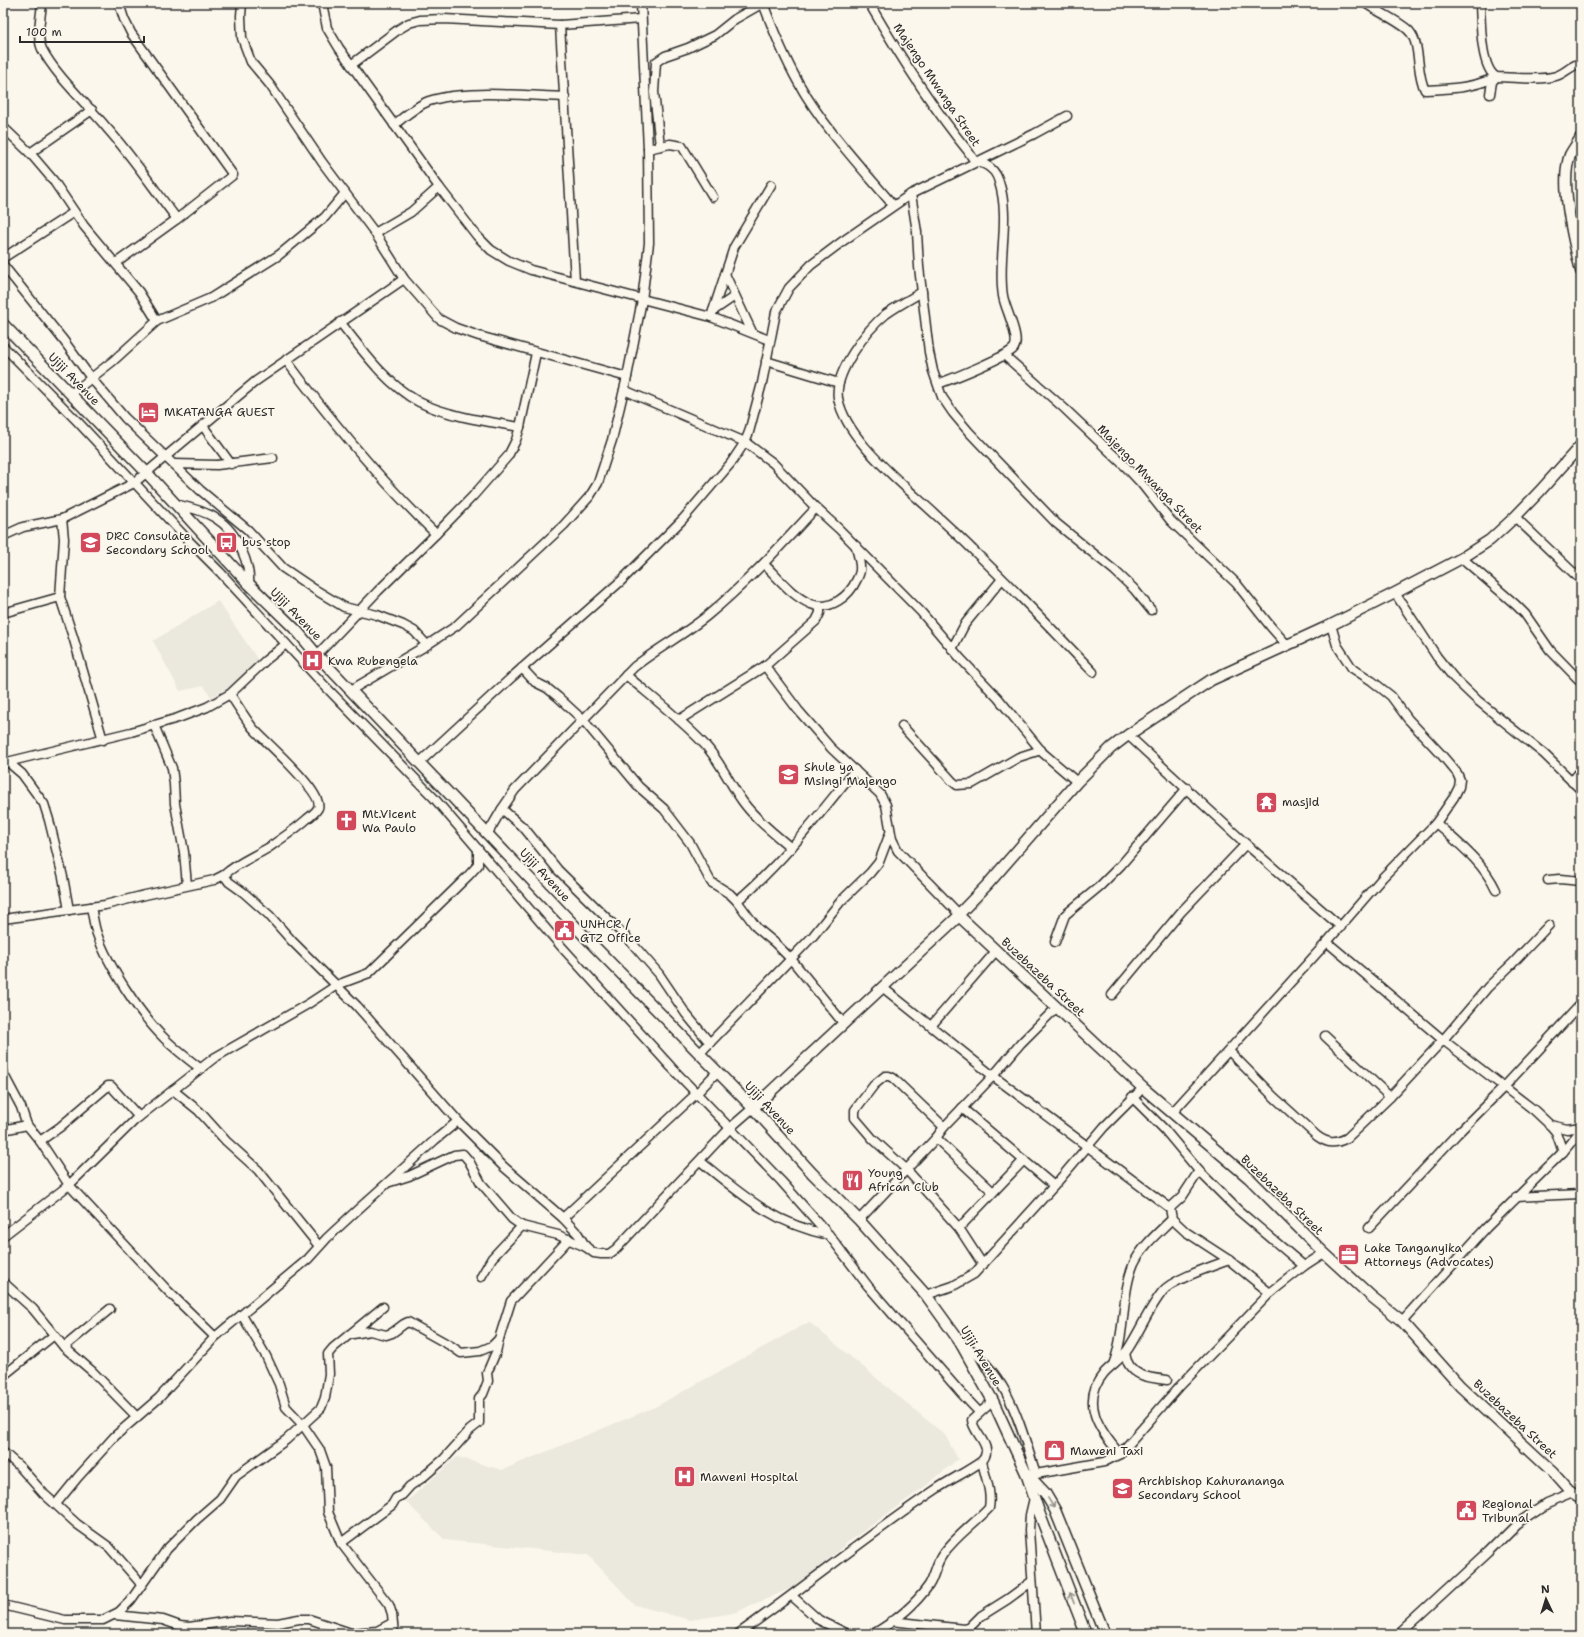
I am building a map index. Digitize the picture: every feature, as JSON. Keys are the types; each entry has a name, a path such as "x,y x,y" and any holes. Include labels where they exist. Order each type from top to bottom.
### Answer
{"street":[{"path":"42,3 40,30 42,48 54,66 112,134 177,220"},
{"path":"116,263 177,220 232,175 131,33 124,20 119,3"},
{"path":"242,3 240,16 242,38 251,62 270,85 345,193 375,233 404,279 439,319 468,332 536,353 627,377"},
{"path":"322,3 327,28 351,65 439,187 477,236 491,250 509,262 531,270 642,300 712,314 769,340"},
{"path":"350,690 427,645 456,626 564,525 590,496 598,483 607,456 627,377 642,300 649,243 648,149 641,3"},
{"path":"660,146 654,92 656,62 665,56 688,48 715,35 735,19 763,3 784,55 798,82 839,141 893,205"},
{"name":"Majengo Mwanga Street","path":"868,3 958,139 976,162 991,169 999,181 1002,193 1004,227 1001,274 1003,295 1016,342 1014,348 1004,356 938,384"},
{"path":"1365,3 1411,32 1416,47 1421,82 1425,90 1457,89 1484,83 1496,77 1540,78 1555,76 1565,73 1574,65 1581,63"},
{"path":"1480,3 1481,29 1485,58 1490,72 1496,77"},
{"path":"351,65 399,29 409,23 420,20 444,19 560,25 641,19"},
{"path":"560,25 575,281"},
{"path":"1490,94 1492,82 1496,77"},
{"path":"394,125 411,111 429,101 461,95 493,94 565,97"},
{"path":"30,153 92,110"},
{"path":"420,762 522,668 602,599 650,553 715,484 732,463 745,442 766,361 769,340 776,312 789,288 811,265 893,205 911,194 1034,134 1067,116"},
{"path":"3,127 30,153 54,180 74,212 142,297 157,321"},
{"path":"1580,264 1569,213 1567,179 1570,156 1581,137"},
{"path":"648,149 670,144 682,146 688,153 713,197"},
{"path":"712,314 734,247 771,185"},
{"path":"375,233 411,212 439,187"},
{"path":"71,394 157,321 210,298 279,255 324,217 345,193"},
{"path":"911,194 917,232 929,352 942,397 969,432 1056,523 1115,571 1134,589 1151,610"},
{"path":"3,258 74,212"},
{"path":"3,265 64,341 91,378 125,418 200,490 248,530 283,568 344,607 377,615 403,625 414,631 427,645"},
{"path":"725,274 752,332"},
{"path":"3,536 23,527 62,519 134,483 203,426 240,393 340,322 404,279"},
{"path":"922,292 886,314 873,326 854,353 839,383 838,397 841,410 855,434 873,456 973,549 1093,672"},
{"path":"712,314 735,296"},
{"path":"340,322 383,374 401,390 419,402 450,413 520,427"},
{"name":"Ujiji Avenue","path":"3,324 146,472 249,584 297,631 317,655 488,833 606,959 753,1108 926,1295 960,1342 1031,1473 1055,1510 1105,1634"},
{"path":"3,346 83,428 220,572 286,644 434,798 560,945 696,1094 781,1181 830,1235 868,1286 979,1412"},
{"path":"317,655 358,611 473,496 508,456 516,440 520,427 536,353"},
{"name":"Majengo Mwanga Street","path":"1004,356 1056,400 1126,467 1141,483 1171,521 1236,583 1287,645"},
{"path":"286,360 384,482 436,534"},
{"path":"766,361 839,383"},
{"path":"624,390 745,442 773,463 816,508 921,612 952,649 998,698 1041,750 1077,782"},
{"path":"203,426 231,464"},
{"path":"386,1184 409,1176 454,1155 463,1154 469,1161 475,1174 495,1201 512,1219 522,1226 543,1230 569,1239 586,1247 594,1253 609,1254 616,1250 730,1128 844,1024 959,915 1077,782 1111,748 1211,680 1331,625 1395,593 1462,558 1490,540 1515,517 1560,470 1581,445"},
{"path":"174,464 231,464 272,458"},
{"path":"175,504 204,512 216,518 228,527 235,536 245,559 250,573 249,584"},
{"path":"488,833 515,790 563,739 584,721 626,676 651,654 708,615 764,564 816,508"},
{"path":"1515,517 1581,580"},
{"path":"62,519 64,539 60,597 103,740"},
{"path":"764,564 788,589 803,600 820,606 828,606 848,593 855,583 860,571 856,546"},
{"path":"1462,558 1525,614 1550,650 1581,682"},
{"path":"952,649 965,624 1002,579"},
{"path":"1395,593 1422,636 1445,668 1477,700 1544,754 1581,790"},
{"path":"4,614 60,597"},
{"path":"679,720 765,666 816,621 820,613 820,606"},
{"path":"1172,1113 1341,927 1383,877 1436,823 1459,787 1460,780 1457,773 1408,720 1391,696 1352,668 1337,644 1331,625"},
{"path":"5,762 103,740 178,718 207,707 230,694 266,660 286,644"},
{"path":"765,666 798,710 831,748 880,794 886,805 892,839 898,851 959,915"},
{"path":"522,668 535,682 558,696 584,721 639,787 664,808 690,843 711,882 730,894 737,901 758,928 791,960 844,1024"},
{"path":"626,676 679,720 706,746 744,802 758,819 791,848"},
{"path":"3,919 91,907 214,880 224,875 234,866 268,848 303,823 318,809 318,800 308,785 253,727 230,694"},
{"path":"154,725 172,768 175,804 184,852 187,885"},
{"path":"902,726 957,785 963,786 972,784 1018,757 1041,750"},
{"path":"1128,735 1246,844 1341,927"},
{"path":"5,762 22,774 44,804 63,877 69,910"},
{"path":"737,901 758,883 791,848 855,770"},
{"path":"1572,782 1581,770"},
{"path":"1055,942 1065,915 1100,886 1121,865 1187,788"},
{"path":"502,809 525,829 558,870 631,942 659,974 686,1014 710,1043"},
{"path":"1436,823 1481,866 1490,877 1496,890"},
{"path":"700,1053 791,960 841,901 854,890 874,868 879,862 890,830"},
{"path":"1112,995 1181,912 1246,844"},
{"path":"3,1236 69,1185 139,1117 200,1068 214,1058 308,1004 337,985 369,973 403,942 478,865 478,849"},
{"path":"224,875 229,882 243,892 268,915 337,985 390,1042 458,1121 504,1167 563,1218 578,1234 586,1247"},
{"path":"1548,880 1560,879 1581,881"},
{"path":"91,907 97,934 114,968 129,992 147,1018 165,1039 200,1068"},
{"name":"Buzebazeba Street","path":"959,915 1143,1088 1249,1178 1324,1253 1372,1297 1402,1321 1460,1386 1577,1496"},
{"path":"1229,1051 1274,1097 1317,1136 1330,1143 1339,1142 1347,1138 1390,1097 1443,1040 1488,987 1549,925"},
{"path":"1327,942 1443,1040 1550,1125 1556,1132 1563,1152"},
{"path":"931,1026 996,951"},
{"path":"882,987 993,1076 1089,1146 1170,1208 1172,1219 1186,1232 1229,1260 1270,1293"},
{"path":"1369,1228 1456,1134 1504,1087 1581,1004"},
{"path":"858,1220 936,1138 944,1127 1056,1007"},
{"path":"1325,1036 1390,1097"},
{"path":"563,1218 696,1094 717,1072"},
{"path":"3,1073 21,1107 27,1125 40,1141 69,1185 168,1291 215,1337"},
{"path":"944,1127 894,1078 889,1076 885,1076 874,1085 855,1110 855,1118 873,1139 906,1169 959,1228 983,1265"},
{"path":"40,1141 60,1127 108,1086 111,1086 115,1090 139,1117"},
{"path":"926,1295 941,1291 965,1280 983,1265 1054,1186 1104,1127 1132,1097 1143,1088"},
{"path":"173,1090 199,1111 226,1141 258,1170 319,1246"},
{"path":"1132,1097 1164,1129 1199,1171 1238,1210 1304,1266"},
{"path":"962,1108 1054,1186"},
{"path":"56,1504 115,1436 168,1389 215,1337 308,1259 319,1246 386,1184 458,1121"},
{"path":"3,1130 27,1125"},
{"path":"1550,1125 1567,1129 1581,1128"},
{"path":"1402,1321 1486,1228 1563,1152 1581,1128"},
{"path":"936,1138 994,1192"},
{"path":"959,1228 1024,1160"},
{"path":"700,1161 761,1209 800,1228 830,1235"},
{"path":"1170,1208 1182,1197 1199,1171"},
{"path":"1516,1197 1581,1194"},
{"path":"1114,1364 1119,1347 1128,1286 1134,1263 1142,1251 1172,1219"},
{"path":"481,1277 492,1258 522,1226"},
{"path":"341,1543 392,1506 396,1498 402,1495 410,1486 429,1472 454,1449 470,1430 478,1425 479,1399 488,1381 487,1373 496,1352 498,1339 511,1301 569,1239"},
{"path":"960,1342 971,1350 992,1371 1010,1399 1031,1473 1104,1462 1120,1454 1179,1387 1270,1293 1304,1266 1324,1253"},
{"path":"1120,1454 1106,1439 1100,1427 1093,1403 1097,1384 1103,1374 1126,1353 1162,1292 1166,1288 1201,1271 1229,1260"},
{"path":"3,1282 33,1309 53,1336 64,1347 93,1372 137,1416"},
{"path":"3,1605 65,1620 103,1620 115,1615 128,1605 166,1549 220,1499 236,1476 248,1466 271,1452 321,1408 325,1398 329,1374 328,1354 333,1348 382,1307"},
{"path":"64,1347 110,1309"},
{"path":"242,1315 266,1356 286,1407 314,1439 324,1459 326,1467 328,1512 341,1543 389,1605 392,1614 394,1634"},
{"path":"349,1335 364,1331 386,1335 392,1333 408,1322 452,1346 461,1353 480,1351 492,1346 498,1339"},
{"path":"3,1376 53,1336"},
{"path":"1126,1353 1127,1364 1134,1370 1148,1378 1167,1380"},
{"path":"738,1634 792,1596 843,1556 936,1489 982,1461 986,1453 986,1448 972,1423 973,1417 993,1401"},
{"path":"3,1452 20,1467 44,1494 76,1524 109,1547 141,1584"},
{"path":"873,1634 891,1621 921,1595 930,1583 935,1567 944,1553 957,1538 989,1508 990,1494 982,1461"},
{"name":"Ujiji Avenue","path":"1031,1473 1034,1498 1086,1634"},
{"path":"1399,1634 1488,1552 1516,1524 1546,1504 1577,1496"},
{"path":"1034,1498 1030,1515 1029,1530 1036,1634"},
{"path":"891,1621 961,1632 972,1626 981,1616 1032,1582"},
{"path":"792,1596 819,1620 848,1634"},
{"path":"115,1615 163,1620 180,1626 189,1627 230,1621 278,1624 298,1619 309,1619 351,1633 377,1631 392,1623"}],"shaded area":[{"path":"218,601 260,663 241,681 211,697 204,686 180,691 153,641"},
{"name":"Maweni Hospital","path":"809,1322 945,1435 958,1459 927,1485 847,1543 801,1584 734,1613 690,1620 635,1605 588,1555 445,1540 406,1502 457,1457 502,1470 655,1407"}],"place":[{"name":"MKATANGA GUEST","path":"149,412"},
{"name":"bus stop","path":"227,542"},
{"name":"DRC Consulate Secondary School","path":"90,543"},
{"name":"Kwa Rubengela","path":"312,661"},
{"name":"Shule ya Msingi Majengo","path":"789,774"},
{"name":"masjid","path":"1267,802"},
{"name":"Mt.Vicent Wa Paulo","path":"346,821"},
{"name":"UNHCR / GTZ Office","path":"565,931"},
{"name":"Young African Club","path":"853,1180"},
{"name":"Lake Tanganyika Attorneys (Advocates)","path":"1349,1255"},
{"name":"Maweni Taxi","path":"1055,1451"},
{"name":"Maweni Hospital","path":"685,1477"},
{"name":"Archbishop Kahurananga Secondary School","path":"1123,1488"},
{"name":"Regional Tribunal","path":"1467,1511"}]}
